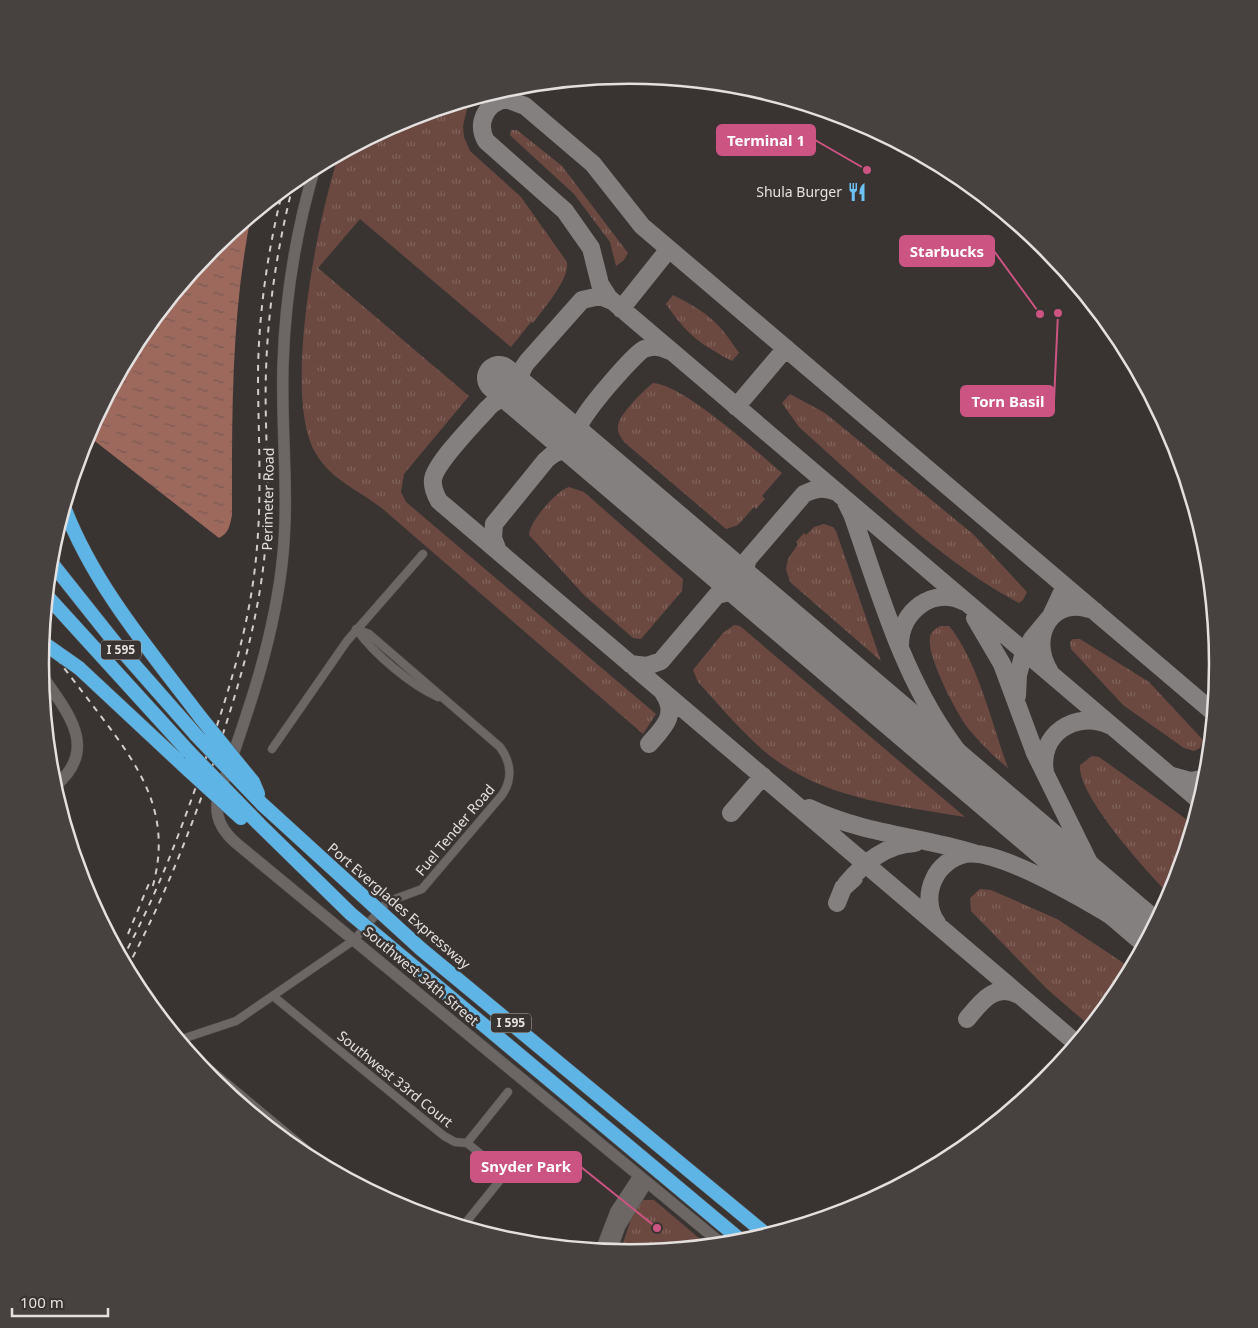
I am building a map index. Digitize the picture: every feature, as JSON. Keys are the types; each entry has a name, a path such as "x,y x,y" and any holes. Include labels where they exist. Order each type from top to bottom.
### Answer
{"highway":[{"path":"68,517 79,542 103,585 201,718 253,782 262,804"},
{"name":"Port Everglades Expressway","path":"57,570 111,638 196,735 262,804 421,949 759,1229"},
{"name":"I 595","path":"53,602 189,752 325,890 409,964 734,1234"},
{"path":"49,647 79,668 256,832 325,890"}],"street":[{"name":"Perimeter Road","path":"220,824 217,813 218,798 251,702 278,594 285,517 283,391 286,317 298,236 312,179"},
{"path":"272,749 356,629 423,554"},
{"name":"Fuel Tender Road","path":"186,1038 236,1021 354,940 387,902 422,889 502,795 507,785 509,766 500,747 442,699 428,684 369,634 356,629"},
{"path":"50,687 71,720 77,738 76,759 72,770 61,781"},
{"name":"Southwest 34th Street","path":"220,824 236,842 714,1238"},
{"name":"Southwest 33rd Court","path":"273,996 444,1136 456,1142 467,1143 505,1174 467,1221"},
{"path":"467,1143 508,1092"},
{"path":"239,1094 275,1123"},
{"path":"604,1243 616,1211 643,1179"},
{"path":"614,1244 623,1219 643,1179"}],"green space":[{"path":"467,107 463,126 464,137 470,151 521,197 567,262 564,277 549,302 511,347 360,219 318,268 469,396 404,474 401,492 406,502 656,714 643,734 384,510 337,478 321,462 315,452 306,425 302,390 303,349 313,261 337,163 339,161 407,128"},
{"path":"511,130 517,130 562,166 628,253 624,260 616,266 610,242 574,194 510,135"},
{"path":"673,295 704,313 718,325 739,353 732,361 703,344 681,324 666,304"},
{"path":"653,383 683,395 701,407 738,435 782,473 762,496 765,499 756,509 754,507 738,525 726,529 624,442 621,437 618,427 622,416"},
{"path":"790,394 825,413 973,534 1027,592 1023,600 1019,603 989,586 932,545 904,522 799,427 782,403"},
{"path":"569,487 584,492 683,579 682,591 641,639 633,638 585,596 529,535 530,529 544,507 564,489"},
{"path":"824,524 833,527 836,531 881,661 790,582 786,569 788,559 798,544 796,542 804,533 806,535 814,527"},
{"path":"734,625 740,626 965,817 885,804 834,790 809,780 786,767 764,751 738,726 698,682 693,670 723,633"},
{"path":"940,626 949,626 968,656 1008,768 986,749 967,727 943,683 930,645 931,634"},
{"path":"1073,639 1080,639 1149,682 1203,740 1200,748 1194,751 1184,748 1123,705 1071,649 1070,642"},
{"path":"1092,756 1099,757 1187,820 1164,889 1146,870 1101,814 1082,778 1080,765"},
{"path":"980,889 991,890 1057,919 1125,964 1085,1022 1047,989 971,911 970,898"},
{"path":"643,1200 654,1200 700,1239 667,1243 623,1244 632,1216"}],"water":[{"path":"249,225 244,253 236,328 232,515 227,531 219,538 94,440 126,374 169,311 193,281"}],"taxiway":[{"path":"1194,795 609,298 600,284 591,248 565,211 486,141 482,127 488,109 499,101 506,99 525,106 593,164 642,226 1207,707"},
{"path":"621,309 669,249"},
{"path":"528,403 520,388 521,372 527,362 582,300 600,296 612,301"},
{"path":"587,453 580,440 579,429 583,419 598,397 630,361 644,349 657,347 670,351"},
{"path":"736,407 786,348"},
{"path":"528,403 507,398 497,401 488,408 448,453 436,472 433,485 439,501 1071,1039"},
{"path":"498,551 493,538 494,524 546,460 555,453 570,449 587,453"},
{"path":"760,600 747,581 745,571 748,559 804,494 820,489 837,492"},
{"path":"846,502 852,514 892,629 931,712 965,760 1021,822"},
{"path":"1017,696 1018,675 1023,656 1032,639 1051,616 1065,586"},
{"path":"630,664 647,666 661,661 717,595 737,590 757,599"},
{"path":"900,645 901,633 906,622 912,612 920,605 941,597 965,602"},
{"path":"1050,672 1041,645 1043,632 1048,621 1056,613 1067,608 1080,607 1095,611"},
{"path":"975,618 1002,664 1035,753 1104,893"},
{"path":"649,744 664,727 669,715 670,708 664,694"},
{"path":"1045,772 1044,758 1047,747 1053,736 1062,729 1072,723 1084,721 1096,721 1109,725"},
{"path":"731,813 763,776"},
{"path":"1172,776 1190,781 1197,780"},
{"path":"809,808 850,824 974,853"},
{"path":"846,884 876,856 895,847 915,843"},
{"path":"937,923 930,907 930,890 936,875 946,863 955,857 965,854 982,855 1005,861 1058,886 1110,915 1142,935"},
{"path":"837,903 843,888 854,878"},
{"path":"967,1019 983,1001 996,992 1003,991 1019,995"}],"runway":[{"path":"499,378 1145,928"}],"railway":[{"path":"131,961 164,892 195,814 231,709 252,631 262,578 267,528 266,394 269,323 279,251 291,193"},
{"path":"125,953 156,890 184,820 229,689 244,633 257,547 260,481 258,371 260,325 269,257 280,201"},
{"path":"49,650 129,755 150,795 156,816 159,839 158,863 152,889"},
{"path":"128,934 150,881"}],"place":[{"name":"Terminal 1","path":"867,170"},
{"name":"Shula Burger","path":"857,192"},
{"name":"Torn Basil","path":"1058,313"},
{"name":"Starbucks","path":"1040,314"},
{"name":"Snyder Park","path":"657,1228"}]}
